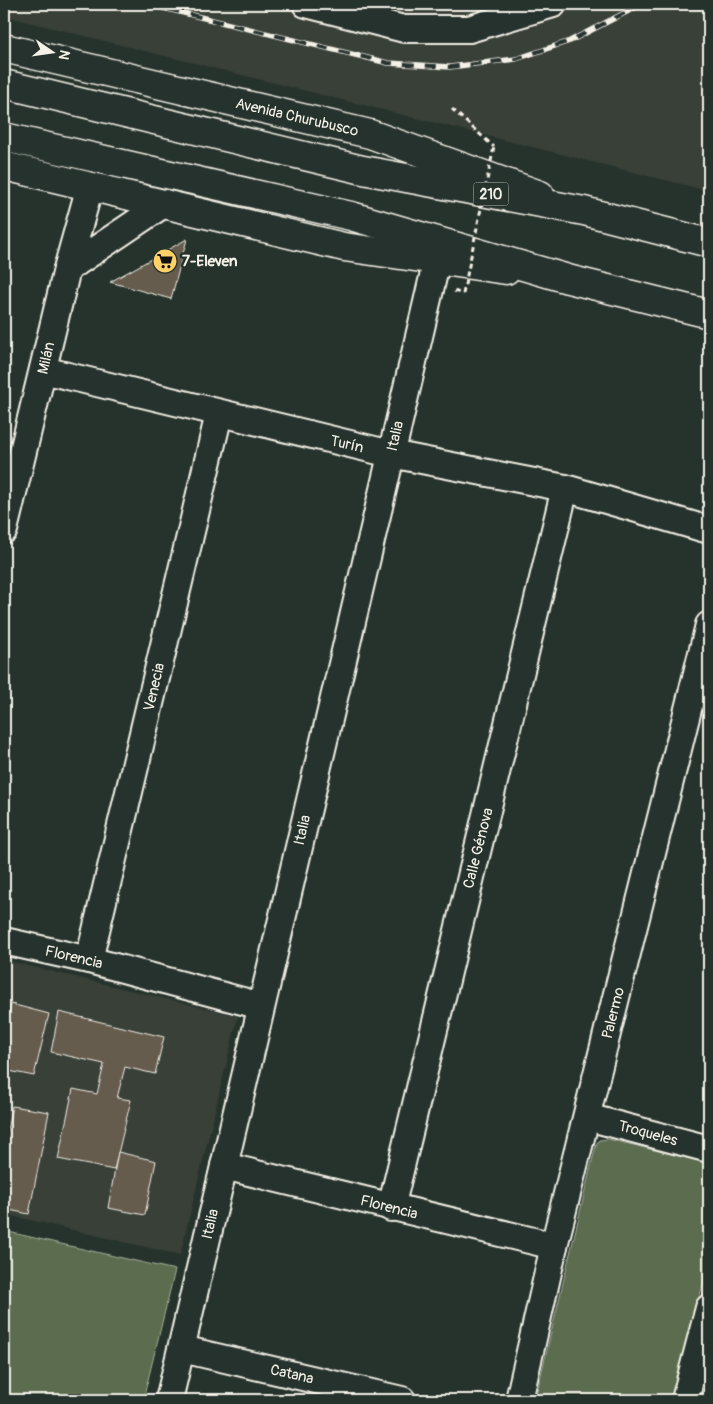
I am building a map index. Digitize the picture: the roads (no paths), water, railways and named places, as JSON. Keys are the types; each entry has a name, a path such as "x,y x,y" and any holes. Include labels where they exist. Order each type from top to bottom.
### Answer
{"main road":[{"name":"Avenida Churubusco","path":"4,48 370,134 584,211"},
{"name":"Avenida Churubusco","path":"4,84 363,170 584,211 709,243"},
{"path":"4,137 351,216 568,279 709,314"},
{"path":"4,166 344,247 568,279"}],"street":[{"path":"306,4 404,29 469,29 553,4"},
{"name":"Milán","path":"4,530 67,269 90,186"},
{"path":"67,269 165,203"},
{"name":"Italia","path":"169,1400 437,260"},
{"name":"Turín","path":"43,370 391,454 565,488 709,530"},
{"name":"Venecia","path":"89,960 219,414"},
{"name":"Calle Génova","path":"391,1208 565,488"},
{"name":"Palermo","path":"519,1400 554,1246 709,626"},
{"name":"Florencia","path":"4,941 89,960 261,1006"},
{"name":"Troqueles","path":"587,1117 709,1149"},
{"name":"Florencia","path":"224,1166 554,1246"},
{"path":"685,1400 709,1308"},
{"name":"Catana","path":"182,1349 354,1394 402,1400"}],"railway":[{"path":"147,4 388,63 450,67 516,59 570,41 642,4"}],"place":[{"name":"7-Eleven","path":"165,261"}]}
